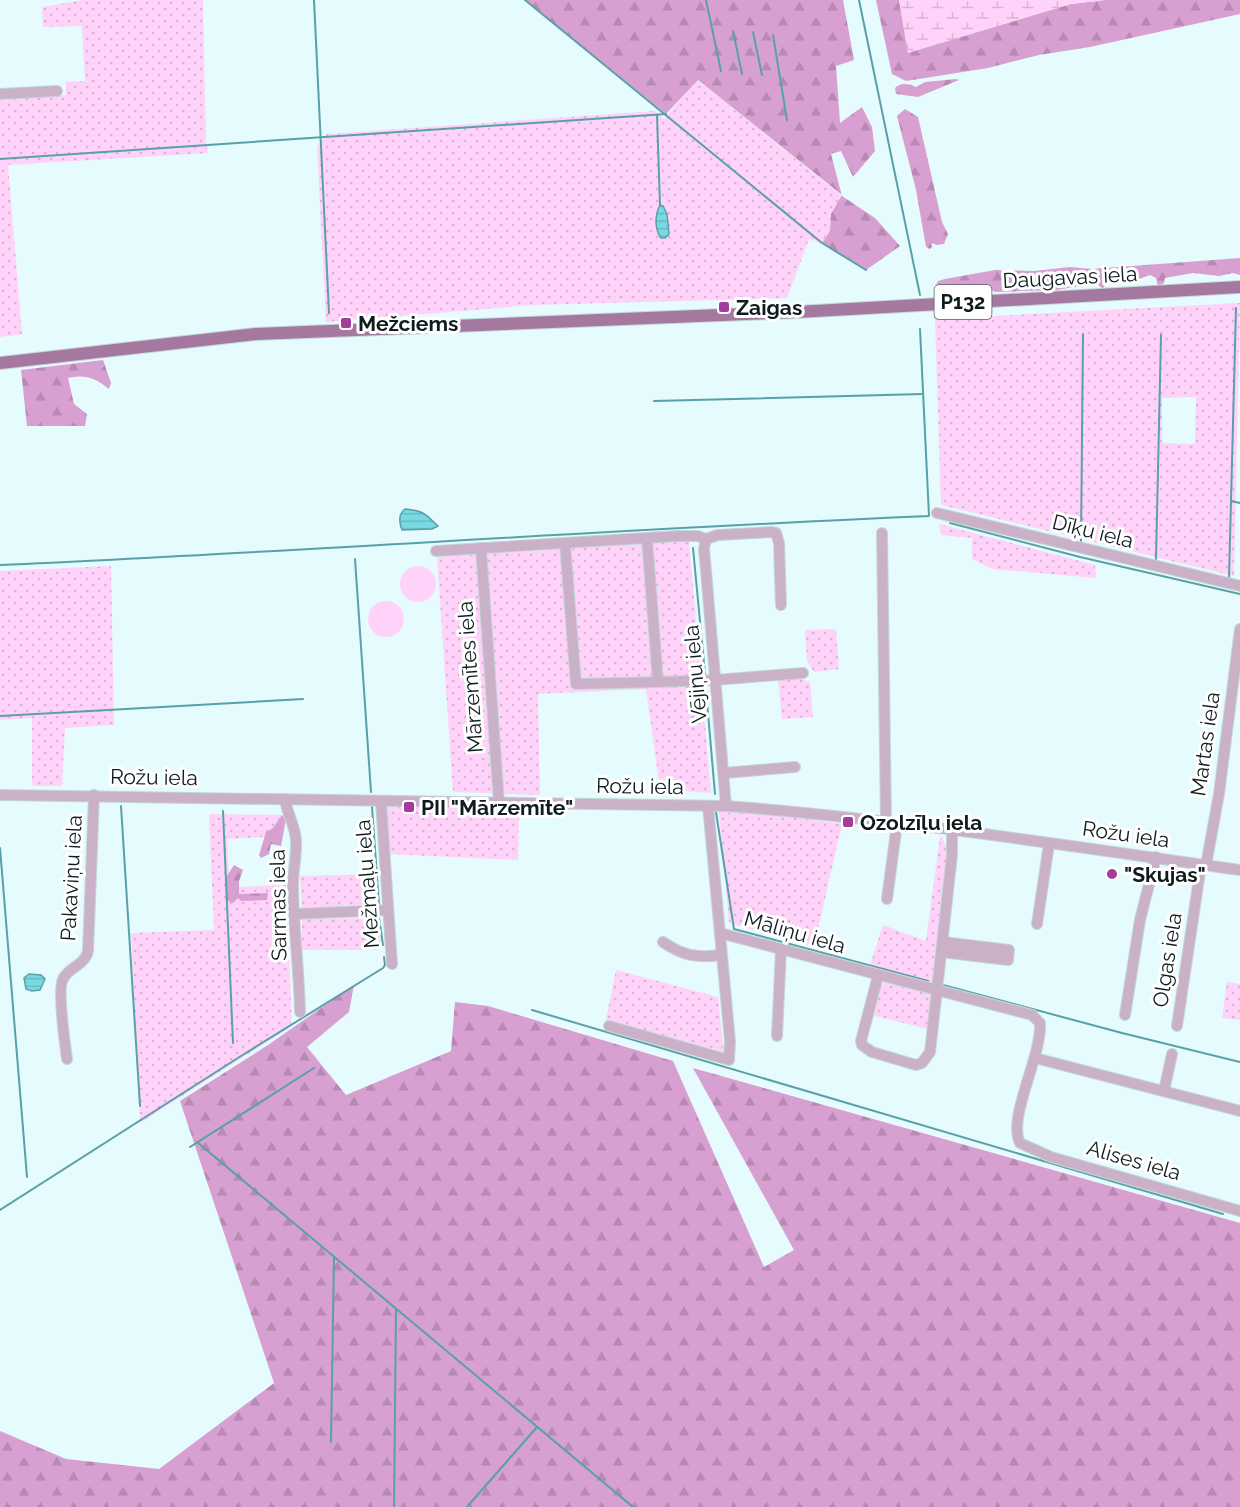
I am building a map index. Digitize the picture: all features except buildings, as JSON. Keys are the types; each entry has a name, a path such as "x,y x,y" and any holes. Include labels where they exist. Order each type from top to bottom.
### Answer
{"main road":[{"name":"Daugavas iela","path":"0,363 256,334 687,316 1240,287"}],"street":[{"path":"0,94 57,91"},
{"name":"Dīķu iela","path":"937,513 1240,586"},
{"path":"436,551 698,536 706,539 718,535 776,533 779,543 780,605"},
{"path":"882,533 891,824 887,899"},
{"path":"647,539 658,682"},
{"name":"Vējiņu iela","path":"706,539 704,549 726,806"},
{"path":"565,544 576,684 715,680 803,673"},
{"name":"Mārzemītes iela","path":"481,548 499,803"},
{"name":"Martas iela","path":"1204,865 1236,695 1240,629"},
{"path":"724,773 795,767"},
{"name":"Rožu iela","path":"0,795 726,806 952,830 1240,870"},
{"name":"Pakaviņu iela","path":"67,1059 61,986 66,974 83,961 88,951 94,795"},
{"name":"Sarmas iela","path":"285,800 296,838 293,882 300,1012"},
{"name":"Mežmaļu iela","path":"381,802 392,963"},
{"name":"Māliņu iela","path":"708,806 720,933 1032,1016 1040,1023 1041,1031 1035,1058"},
{"path":"939,829 952,851"},
{"path":"878,976 861,1041 862,1045 872,1052 916,1065 922,1064 930,1052 952,851 952,830"},
{"path":"1037,924 1049,844"},
{"path":"1125,1015 1140,920 1156,857"},
{"name":"Olgas iela","path":"1177,1026 1204,865"},
{"path":"294,914 388,910"},
{"path":"609,1026 729,1060 730,1041 720,933"},
{"path":"663,942 671,948 694,957 722,955"},
{"path":"942,947 1009,950 1008,960 942,947"},
{"path":"777,1036 781,949"},
{"path":"1164,1091 1172,1054"},
{"path":"1035,1058 1240,1111"},
{"name":"Alises iela","path":"1035,1058 1015,1128 1020,1143 1051,1157 1240,1211"}],"green space":[{"path":"82,0 203,0 208,153 8,165 22,334 0,337 0,100 66,95 66,82 85,81 82,26 43,27 42,7"},
{"path":"525,0 843,0 854,60 836,66 840,123 862,107 872,127 875,151 853,177 841,151 831,154 842,195 698,80 666,114"},
{"path":"876,0 899,0 908,52 1071,4 1105,0 1240,0 1240,14 1090,47 1039,55 988,68 906,81 892,74"},
{"path":"899,0 1105,0 1071,4 908,53"},
{"path":"697,80 842,196 831,214 830,231 822,243 809,239 787,298 533,305 326,322 317,147 327,134 655,111 664,119"},
{"path":"959,80 918,97 896,94 895,88 902,84 916,87 925,82"},
{"path":"905,109 918,117 942,222 948,234 944,244 931,243 930,249 926,247 916,190 897,116"},
{"path":"842,195 875,218 900,246 866,270 822,243 830,231 831,214"},
{"path":"1240,258 1240,275 1233,273 1219,276 1193,273 1165,278 1164,283 1158,286 1156,278 1150,275 1134,281 1106,283 1103,289 1096,283 1057,290 995,292 989,288 980,293 937,293 935,287 938,281 945,279 995,270 1034,271 1070,267 1092,269"},
{"path":"1240,303 1234,576 941,505 935,319","holes":["1196,397 1195,444 1162,443 1162,398"]},
{"path":"103,360 111,383 109,389 90,378 80,376 68,378 74,404 87,414 85,426 27,426 21,370"},
{"path":"939,524 1095,565 1096,578 993,569 972,559 972,538 941,535"},
{"path":"689,541 711,793 660,789 646,689 538,694 540,795 453,792 437,557"},
{"path":"111,566 114,725 65,728 62,786 33,786 32,718 0,720 0,571"},
{"path":"418,566 431,571 436,584 431,597 418,602 405,597 400,584 405,571"},
{"path":"386,601 399,606 404,619 399,632 386,637 373,632 368,619 373,606"},
{"path":"836,629 839,669 814,672 807,661 805,630"},
{"path":"802,677 810,682 813,717 782,719 778,679"},
{"path":"388,807 519,809 518,860 388,854 384,813"},
{"path":"719,812 783,815 842,824 814,947 729,923"},
{"path":"209,814 282,815 273,828 266,832 265,837 227,839 229,872 226,877 239,894 239,887 286,885 292,1020 289,1028 140,1123 131,933 214,930"},
{"path":"282,815 286,819 281,846 271,844 269,854 261,858 259,855 266,832 273,828"},
{"path":"940,837 949,855 934,980 930,984 869,968 883,925 926,941"},
{"path":"234,865 243,870 239,881 239,894 268,893 267,900 241,901 238,898 233,903 226,900 226,877"},
{"path":"374,874 375,904 302,908 300,876"},
{"path":"378,918 381,947 376,950 302,950 302,919"},
{"path":"616,970 718,997 724,1052 606,1020"},
{"path":"883,982 928,993 932,998 928,1029 871,1015 879,985"},
{"path":"1227,982 1240,984 1240,1020 1222,1018"},
{"path":"354,985 349,1012 307,1047 346,1095 451,1051 455,1002 488,1006 673,1061 764,1267 794,1250 693,1068 1240,1223 1240,1507 0,1507 0,1431 66,1459 159,1469 274,1383 180,1101 268,1045"}],"water":[{"path":"660,205 667,214 669,234 665,238 661,238 656,226"},
{"path":"405,509 424,514 438,526 432,529 402,530 400,518"},
{"path":"29,974 41,975 45,979 40,990 26,989 24,978"}],"waterway":[{"path":"314,0 329,313"},
{"path":"525,0 822,243 866,270"},
{"path":"706,0 721,71"},
{"path":"859,0 920,295"},
{"path":"733,31 742,74"},
{"path":"753,32 762,75"},
{"path":"773,35 787,120"},
{"path":"0,159 666,114"},
{"path":"657,115 660,205"},
{"path":"1229,578 1236,308"},
{"path":"0,565 929,516 920,329"},
{"path":"1081,542 1083,334"},
{"path":"1156,560 1161,335"},
{"path":"654,401 923,394"},
{"path":"1231,501 1240,503"},
{"path":"950,523 1080,557 1240,594"},
{"path":"693,548 705,674"},
{"path":"355,559 371,792"},
{"path":"706,690 715,794"},
{"path":"0,716 303,699"},
{"path":"121,806 140,1106"},
{"path":"372,807 379,905"},
{"path":"223,811 233,1043"},
{"path":"716,812 734,929 928,981"},
{"path":"0,848 27,1177"},
{"path":"379,918 383,945"},
{"path":"0,1210 383,968 384,957"},
{"path":"943,985 1240,1062"},
{"path":"532,1010 1223,1214"},
{"path":"190,1147 314,1068"},
{"path":"197,1142 633,1507"},
{"path":"331,1442 334,1257"},
{"path":"394,1507 396,1309"},
{"path":"467,1507 537,1427"}],"place":[{"name":"Zaigas","path":"724,307"},
{"name":"Mežciems","path":"346,323"},
{"name":"PII \"Mārzemīte\"","path":"409,807"},
{"name":"Ozolzīļu iela","path":"848,822"},
{"name":"\"Skujas\"","path":"1112,874"}]}
